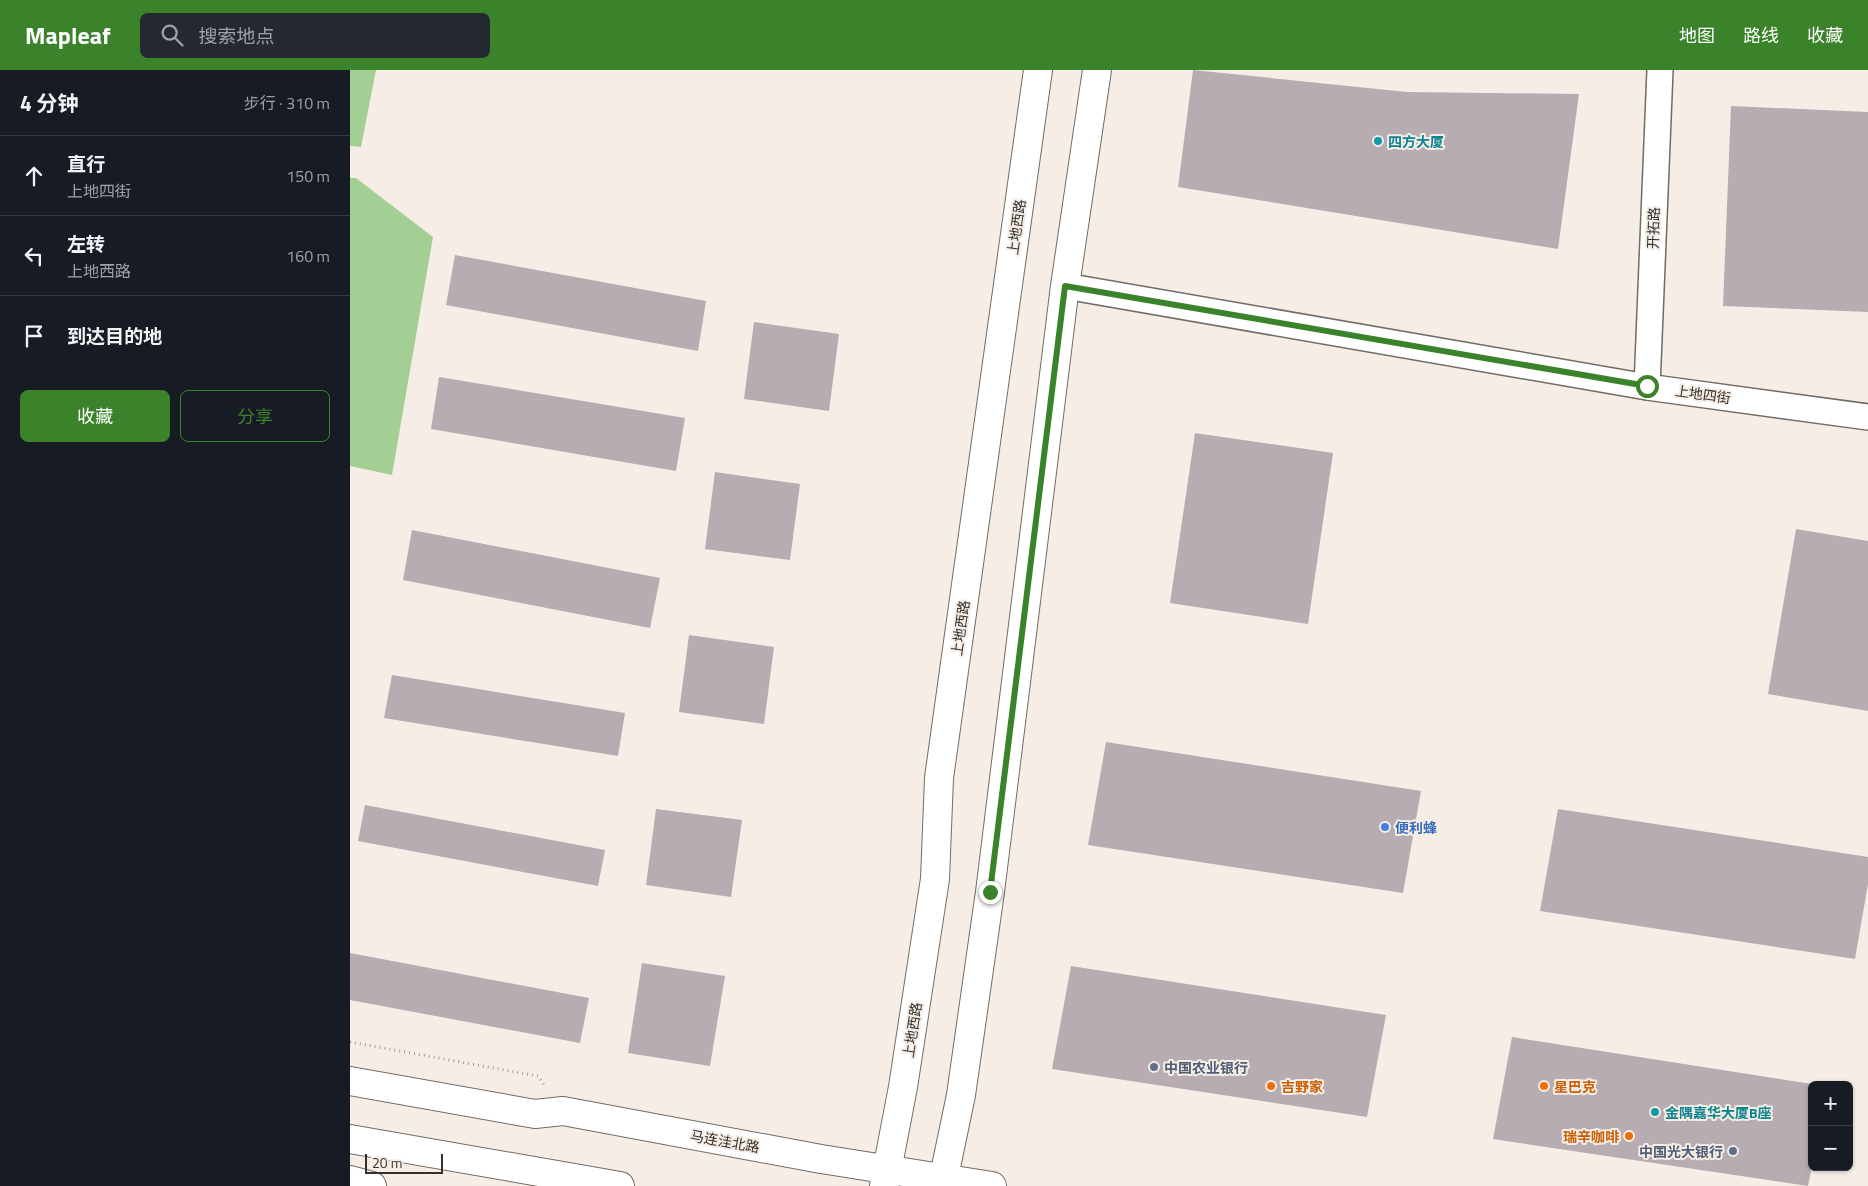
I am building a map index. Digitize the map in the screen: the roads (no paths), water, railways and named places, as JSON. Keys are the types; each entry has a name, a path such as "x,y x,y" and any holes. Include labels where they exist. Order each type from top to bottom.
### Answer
{"main road":[{"name":"上地西路","path":"886,1177 903,1087 935,879 939,778 1038,70"},
{"path":"943,1182 961,1095 990,892 1065,286 1096,70"},
{"name":"马连洼北路","path":"350,1080 536,1114 563,1111 821,1159 886,1177 992,1186"},
{"path":"350,1139 620,1186"},
{"path":"350,1180 372,1186"}],"street":[{"name":"开拓路","path":"1647,386 1660,70"},
{"name":"上地四街","path":"1065,286 1647,386 1868,417"}],"place":[{"name":"四方大厦","path":"1378,141"},
{"name":"便利蜂","path":"1385,827"},
{"name":"中国农业银行","path":"1154,1067"},
{"name":"吉野家","path":"1271,1086"},
{"name":"星巴克","path":"1544,1086"},
{"name":"金隅嘉华大厦B座","path":"1655,1112"},
{"name":"瑞辛咖啡","path":"1629,1136"},
{"name":"中国光大银行","path":"1733,1151"}]}
